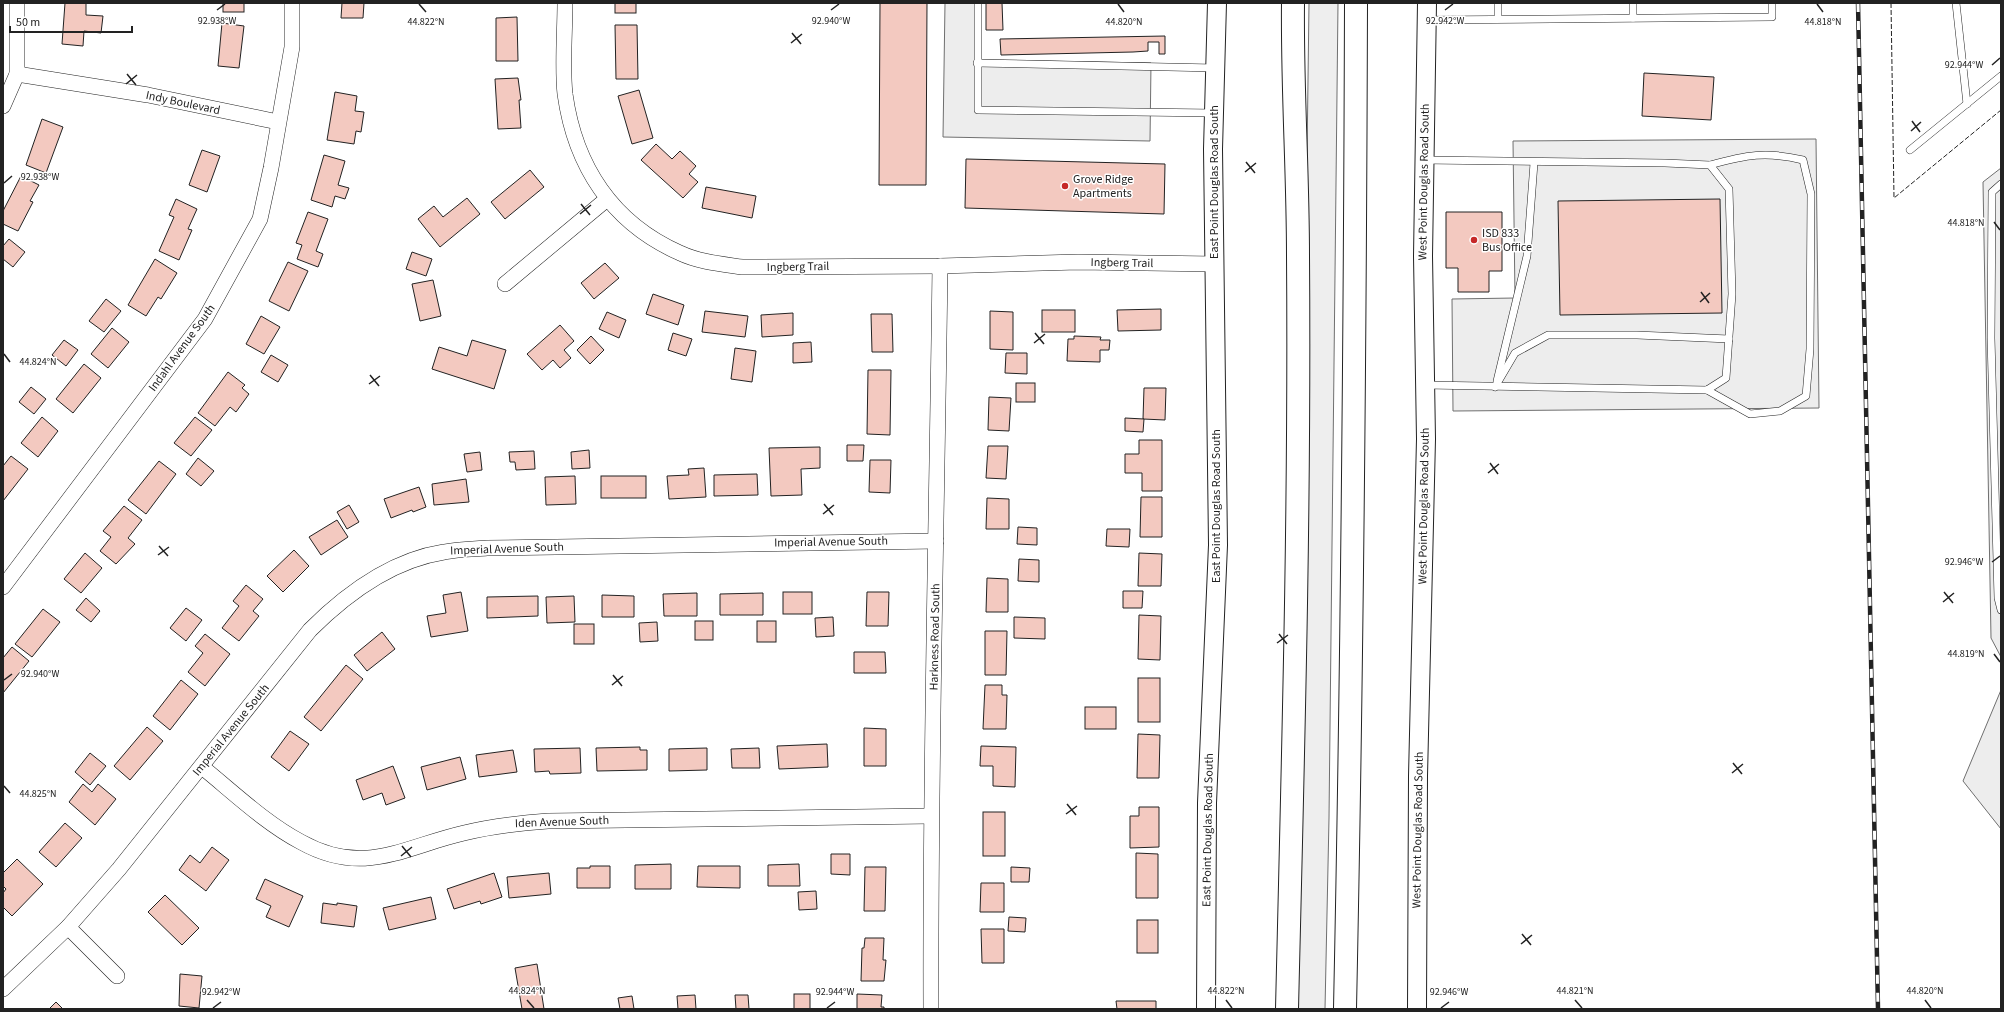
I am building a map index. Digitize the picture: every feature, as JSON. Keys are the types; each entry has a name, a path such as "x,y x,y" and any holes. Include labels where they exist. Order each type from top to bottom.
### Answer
{"highway":[{"path":"1287,1009 1296,610 1298,263 1292,54 1293,3"},
{"path":"1345,1009 1352,673 1356,3"}],"street":[{"path":"3,106 17,74 17,3"},
{"name":"Indahl Avenue South","path":"3,587 205,319 260,219 271,168 292,47 292,3"},
{"name":"Ingberg Trail","path":"565,3 565,93 571,125 579,153 607,200 630,221 650,236 680,253 712,263 742,267 940,266 1078,262 1214,264"},
{"name":"East Point Douglas Road South","path":"1206,1009 1207,803 1218,545 1214,264 1214,113 1217,3"},
{"name":"West Point Douglas Road South","path":"1416,1009 1418,776 1426,439 1422,256 1426,11"},
{"name":"Indy Boulevard","path":"17,74 148,95 278,122"},
{"path":"506,284 607,200"},
{"name":"Harkness Road South","path":"931,1009 930,816 940,266"},
{"name":"Imperial Avenue South","path":"3,989 68,927 119,869 310,630 329,610 353,592 378,576 407,562 443,552 487,548 936,541"},
{"name":"Iden Avenue South","path":"202,767 281,830 301,843 345,858 363,859 393,855 464,833 517,823 548,821 930,816"},
{"path":"68,927 117,976"}],"lane":[{"path":"978,3 978,110 1214,113"},
{"path":"1498,3 1498,19"},
{"path":"1633,3 1633,18"},
{"path":"1426,11 1498,19 1772,17 1772,3"},
{"path":"1956,3 1967,104"},
{"path":"977,63 1216,68"},
{"path":"1910,150 2001,76"},
{"path":"1424,160 1534,163 1665,163 1710,165 1743,156 1780,155 1803,160 1812,194 1810,318 1806,396 1780,411 1750,414 1707,390 1425,385"},
{"path":"1495,387 1503,349 1511,323 1527,256 1534,163"},
{"path":"1707,390 1726,378 1732,294 1729,189 1710,165"},
{"path":"2001,184 1992,192 1991,338 1998,598 2001,610"},
{"path":"1495,387 1515,353 1548,335 1637,335 1729,339"}],"shaded area":[{"path":"945,3 981,3 980,60 1151,63 1150,141 943,137"},
{"path":"1309,3 1338,3 1329,818 1325,1009 1296,1009"},
{"path":"1816,139 1819,408 1453,411 1452,299 1515,298 1513,141"},
{"path":"2001,168 2001,657 1991,638 1983,182"},
{"path":"2001,690 2001,829 1963,781"}],"building":[{"path":"65,3 86,3 86,15 103,16 101,33 84,31 83,46 62,44"},
{"path":"223,3 244,3 244,12 223,12"},
{"path":"342,3 364,3 363,18 341,18"},
{"path":"615,3 636,3 636,13 615,13"},
{"path":"880,3 927,3 926,185 879,185"},
{"path":"986,3 1002,3 1003,30 986,30"},
{"path":"517,17 518,61 496,61 496,18"},
{"path":"222,23 244,26 239,68 218,66"},
{"path":"615,25 637,25 638,79 616,79"},
{"path":"1165,36 1165,54 1159,54 1159,42 1148,42 1148,51 1001,55 1000,39"},
{"path":"1644,73 1714,77 1711,120 1642,116"},
{"path":"518,78 521,100 519,100 521,128 498,129 495,79"},
{"path":"639,90 653,138 632,144 618,96"},
{"path":"335,92 357,96 355,111 364,112 361,132 356,131 354,144 327,140"},
{"path":"42,119 63,127 46,173 26,165"},
{"path":"656,144 672,159 680,151 696,166 689,174 698,182 683,198 641,160"},
{"path":"202,150 220,156 207,192 189,185"},
{"path":"324,155 345,161 338,185 349,188 345,199 335,196 332,207 311,200"},
{"name":"Grove Ridge Apartments","path":"966,159 1165,164 1164,214 965,208"},
{"path":"530,170 544,187 505,219 491,202"},
{"path":"21,176 39,185 30,201 33,202 18,231 3,224 3,211"},
{"path":"706,187 756,196 752,218 702,208"},
{"path":"467,198 480,214 440,247 418,219 434,206 443,217"},
{"path":"176,199 197,209 188,229 192,230 179,260 159,251 174,217 169,215"},
{"path":"1720,199 1722,313 1560,315 1558,201"},
{"path":"308,212 328,219 316,251 323,254 318,267 297,259 302,245 296,243"},
{"name":"ISD 833 Bus Office","path":"1446,212 1502,212 1502,271 1489,271 1489,292 1458,292 1458,268 1446,268"},
{"path":"9,239 25,252 13,267 3,259 3,246"},
{"path":"412,252 432,259 426,276 406,269"},
{"path":"155,259 177,273 161,299 158,297 146,316 128,305"},
{"path":"288,262 308,271 289,311 269,301"},
{"path":"605,263 619,278 594,299 581,283"},
{"path":"433,280 441,316 420,321 412,284"},
{"path":"653,294 684,305 678,325 646,314"},
{"path":"106,299 121,311 104,332 89,321"},
{"path":"1161,309 1161,330 1118,331 1117,310"},
{"path":"1042,310 1075,310 1075,332 1042,332"},
{"path":"705,311 748,316 745,337 702,332"},
{"path":"990,311 1013,312 1013,350 990,349"},
{"path":"607,312 626,320 619,338 599,329"},
{"path":"793,313 793,335 762,337 761,315"},
{"path":"871,314 892,314 893,352 872,352"},
{"path":"261,316 280,327 264,354 246,344"},
{"path":"560,325 574,341 564,350 571,358 560,368 553,360 542,370 527,354"},
{"path":"112,328 129,342 108,368 91,354"},
{"path":"673,333 692,339 686,356 668,350"},
{"path":"591,336 604,350 590,364 577,350"},
{"path":"1074,336 1101,337 1100,340 1110,340 1109,350 1100,350 1100,362 1067,361 1068,339 1074,339"},
{"path":"64,340 78,350 66,366 52,355"},
{"path":"472,340 506,350 494,389 432,369 439,347 467,356"},
{"path":"811,342 812,362 793,363 793,343"},
{"path":"735,348 756,351 752,382 731,379"},
{"path":"1006,353 1027,353 1027,374 1005,373"},
{"path":"271,355 288,365 278,382 261,372"},
{"path":"84,364 101,378 73,413 56,399"},
{"path":"868,370 891,370 890,435 867,434"},
{"path":"228,372 245,385 242,388 249,394 236,412 230,407 215,426 198,413"},
{"path":"1016,383 1035,383 1035,402 1016,402"},
{"path":"31,387 46,399 34,414 19,402"},
{"path":"1144,388 1166,388 1165,420 1143,419"},
{"path":"989,397 1011,398 1009,431 988,430"},
{"path":"42,417 58,431 38,457 21,443"},
{"path":"195,417 212,430 191,456 174,443"},
{"path":"1125,418 1144,419 1143,432 1125,431"},
{"path":"1139,440 1162,440 1162,491 1142,491 1142,473 1125,473 1125,454 1139,454"},
{"path":"847,445 864,445 863,461 847,461"},
{"path":"988,446 1008,446 1006,479 986,478"},
{"path":"820,447 820,468 801,469 802,495 771,496 769,448"},
{"path":"589,450 590,468 572,469 571,452"},
{"path":"534,451 535,469 516,470 515,462 510,462 509,452"},
{"path":"480,452 482,470 467,472 464,454"},
{"path":"11,456 28,469 3,501 3,466"},
{"path":"198,458 214,471 201,486 186,474"},
{"path":"870,460 891,460 890,493 869,492"},
{"path":"159,461 176,474 146,514 128,500"},
{"path":"704,468 706,497 669,499 667,476 689,475 688,469"},
{"path":"757,474 758,495 714,496 714,475"},
{"path":"575,476 576,504 546,505 545,477"},
{"path":"601,476 646,476 646,498 601,498"},
{"path":"466,479 469,502 434,505 432,484"},
{"path":"419,487 426,507 413,512 412,510 391,518 384,499"},
{"path":"1141,497 1162,497 1162,537 1140,537"},
{"path":"987,498 1009,499 1009,529 986,529"},
{"path":"349,505 359,522 347,529 337,512"},
{"path":"124,506 142,520 128,538 135,544 116,564 100,551 111,537 103,531"},
{"path":"337,520 348,537 321,555 309,537"},
{"path":"1018,527 1037,528 1037,545 1017,544"},
{"path":"1107,529 1130,529 1129,547 1106,546"},
{"path":"294,550 309,566 283,592 267,576"},
{"path":"85,553 102,568 81,593 64,579"},
{"path":"1139,553 1162,554 1161,586 1138,586"},
{"path":"1019,559 1039,560 1039,582 1018,581"},
{"path":"987,578 1008,579 1008,612 986,612"},
{"path":"246,585 263,599 253,611 259,616 239,641 222,628 239,606 233,601"},
{"path":"1123,591 1143,591 1142,608 1123,608"},
{"path":"461,592 468,631 431,637 427,616 446,613 443,595"},
{"path":"783,592 812,592 812,614 783,614"},
{"path":"867,592 889,592 888,626 866,626"},
{"path":"697,593 697,616 664,616 663,594"},
{"path":"763,593 763,615 720,615 720,594"},
{"path":"602,595 634,596 634,617 602,617"},
{"path":"538,596 538,616 487,618 487,597"},
{"path":"574,596 575,622 547,623 546,597"},
{"path":"86,598 100,611 91,622 76,610"},
{"path":"186,608 202,620 186,641 170,628"},
{"path":"43,609 60,622 32,657 15,644"},
{"path":"1139,615 1161,616 1160,660 1138,659"},
{"path":"833,617 834,636 816,637 815,618"},
{"path":"1014,617 1045,618 1045,639 1014,638"},
{"path":"695,621 713,621 713,640 695,640"},
{"path":"757,621 776,621 776,642 757,642"},
{"path":"657,622 658,641 640,642 639,623"},
{"path":"574,624 594,624 594,644 574,644"},
{"path":"985,631 1007,631 1006,675 985,675"},
{"path":"382,632 395,649 367,671 354,655"},
{"path":"205,634 230,654 205,686 188,672 203,653 195,646"},
{"path":"12,647 29,661 3,693 3,658"},
{"path":"854,652 885,652 886,673 854,673"},
{"path":"346,665 363,679 321,731 304,717"},
{"path":"1138,678 1160,678 1160,722 1138,722"},
{"path":"181,680 198,694 170,730 153,716"},
{"path":"985,685 1002,685 1002,695 1007,695 1006,729 983,729"},
{"path":"1085,707 1116,707 1116,729 1085,729"},
{"path":"147,727 163,741 130,780 114,766"},
{"path":"864,728 886,729 886,766 864,766"},
{"path":"290,731 309,744 289,771 271,757"},
{"path":"1138,734 1160,735 1159,778 1137,778"},
{"path":"827,744 828,767 779,769 777,746"},
{"path":"981,746 1016,747 1015,787 993,786 993,766 980,766"},
{"path":"640,747 640,750 647,750 647,770 597,771 596,748"},
{"path":"580,748 581,773 550,774 549,771 535,772 534,749"},
{"path":"707,748 707,770 669,771 669,749"},
{"path":"759,748 760,768 732,768 731,749"},
{"path":"513,750 517,772 479,777 476,755"},
{"path":"90,753 106,766 90,785 75,772"},
{"path":"460,757 466,779 427,790 421,767"},
{"path":"393,766 405,798 386,805 382,793 363,800 356,780"},
{"path":"83,784 92,792 98,784 116,799 95,825 69,802"},
{"path":"1139,807 1159,807 1159,847 1130,848 1130,816 1139,816"},
{"path":"983,812 1005,812 1005,856 983,856"},
{"path":"65,823 82,838 56,867 39,852"},
{"path":"212,847 229,860 206,891 179,870 190,855 200,863"},
{"path":"1136,853 1158,854 1158,898 1136,898"},
{"path":"831,854 850,854 850,875 831,874"},
{"path":"17,859 43,884 12,916 3,907 3,893 6,889 3,886 3,873"},
{"path":"671,864 671,889 635,889 635,865"},
{"path":"799,864 800,886 768,886 768,865"},
{"path":"590,866 610,866 610,888 577,888 577,868 590,868"},
{"path":"698,866 740,866 740,888 697,887"},
{"path":"865,867 886,867 885,911 864,911"},
{"path":"1011,867 1030,868 1029,882 1011,882"},
{"path":"494,873 502,897 481,904 480,901 454,909 447,889"},
{"path":"549,873 551,894 509,898 507,877"},
{"path":"265,879 303,896 289,927 266,917 271,906 256,899"},
{"path":"981,883 1004,883 1004,912 980,912"},
{"path":"816,891 817,909 799,910 798,892"},
{"path":"165,895 199,928 182,945 148,912"},
{"path":"431,897 436,919 389,930 383,908"},
{"path":"323,903 337,905 337,903 357,906 354,927 321,923"},
{"path":"1009,917 1026,918 1025,932 1008,931"},
{"path":"1137,920 1158,920 1158,953 1137,953"},
{"path":"981,929 1004,929 1004,963 982,963"},
{"path":"865,938 884,938 883,960 886,960 884,981 861,981 862,948 864,948"},
{"path":"537,964 544,1009 522,1009 515,968"},
{"path":"180,974 202,976 199,1008 179,1006"},
{"path":"794,994 810,994 810,1009 794,1009"},
{"path":"857,994 882,995 881,1007 884,1007 884,1009 857,1009"},
{"path":"695,995 696,1009 678,1009 677,996"},
{"path":"735,995 748,995 749,1009 736,1009"},
{"path":"632,996 634,1009 620,1009 618,998"},
{"path":"1116,1001 1156,1001 1156,1009 1117,1009"},
{"path":"56,1002 63,1009 49,1009"}],"railway":[{"path":"1858,3 1878,1009"}],"fence":[{"path":"1891,3 1894,198 2001,110"}],"place":[{"name":"Grove Ridge Apartments","path":"1065,186"},
{"name":"ISD 833 Bus Office","path":"1474,240"}]}
